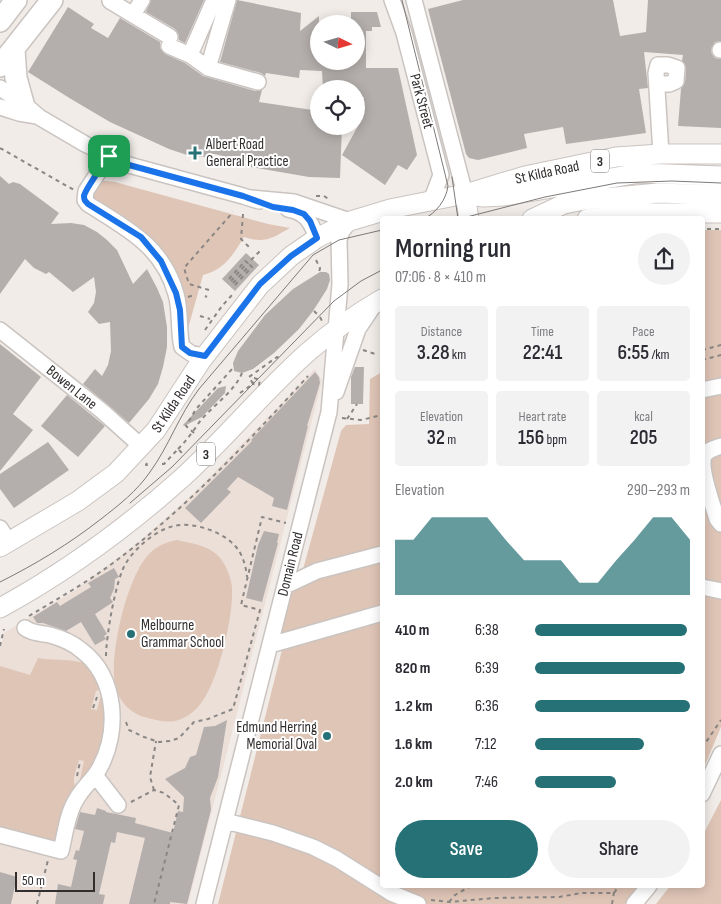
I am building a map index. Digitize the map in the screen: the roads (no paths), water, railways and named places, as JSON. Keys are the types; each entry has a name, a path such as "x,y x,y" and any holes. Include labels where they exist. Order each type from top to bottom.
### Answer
{"highway":[{"path":"0,21 16,0"},
{"path":"31,110 6,54 52,0"}],"main road":[{"name":"St Kilda Road","path":"3,539 101,486 116,473 156,430 205,356 260,284 291,256 317,238 350,221 390,209 465,194 525,176 616,157 661,154 721,154"},
{"name":"St Kilda Road","path":"465,194 484,197 504,196 640,173 721,176"},
{"path":"538,216 564,204 584,200 658,192 721,195"},
{"path":"465,194 469,216"},
{"path":"617,216 647,213 721,213"},
{"name":"3","path":"0,608 47,581 92,551 143,511 182,477 239,422 282,376 336,329 380,301"}],"street":[{"path":"132,15 142,0"},
{"path":"190,55 214,0"},
{"path":"208,68 228,0"},
{"name":"Park Street","path":"392,0 404,33 441,175 431,201"},
{"name":"Park Street","path":"414,0 465,194"},
{"path":"110,1 208,68 258,82"},
{"path":"657,84 661,154"},
{"path":"0,88 31,110 109,156 129,165 251,198 273,207 304,214 310,221 317,238"},
{"path":"0,107 19,113 31,110"},
{"path":"109,156 84,196 88,204 141,237 161,261 176,293 180,310 182,347 190,353 205,356"},
{"path":"251,198 294,202 350,221"},
{"name":"Domain Road","path":"204,904 285,586 335,415 336,329 341,278 339,240 342,231 350,221"},
{"path":"335,415 358,329 364,317 380,301"},
{"name":"Bowen Lane","path":"0,330 102,411 142,447"},
{"path":"705,389 721,386"},
{"path":"705,455 712,449 721,446"},
{"path":"705,474 717,519 721,524"},
{"path":"285,586 317,571 380,555"},
{"path":"705,588 721,591"},
{"path":"270,645 380,614"},
{"path":"0,835 61,851 75,801 103,762 112,730 111,701 105,681 96,665 81,650 64,640 50,635 31,632 25,628"},
{"path":"705,788 721,754"},
{"path":"95,775 118,804"},
{"path":"225,821 273,832 313,847 337,859 380,886"},
{"path":"383,888 391,893 421,901"},
{"path":"634,904 646,888"}],"tram line":[{"path":"402,0 448,186 440,205 428,216"},
{"path":"452,177 458,216"},
{"path":"471,216 545,197 617,183 672,181 721,183"},
{"path":"0,582 39,561 77,537 134,492 157,462 199,389 313,255 339,240 380,230"},
{"path":"130,503 172,467 334,301 361,281 380,271"}],"place":[{"name":"Albert Road General Practice","path":"195,153"},
{"name":"Melbourne Grammar School","path":"131,634"},
{"name":"Edmund Herring Memorial Oval","path":"327,736"}]}
